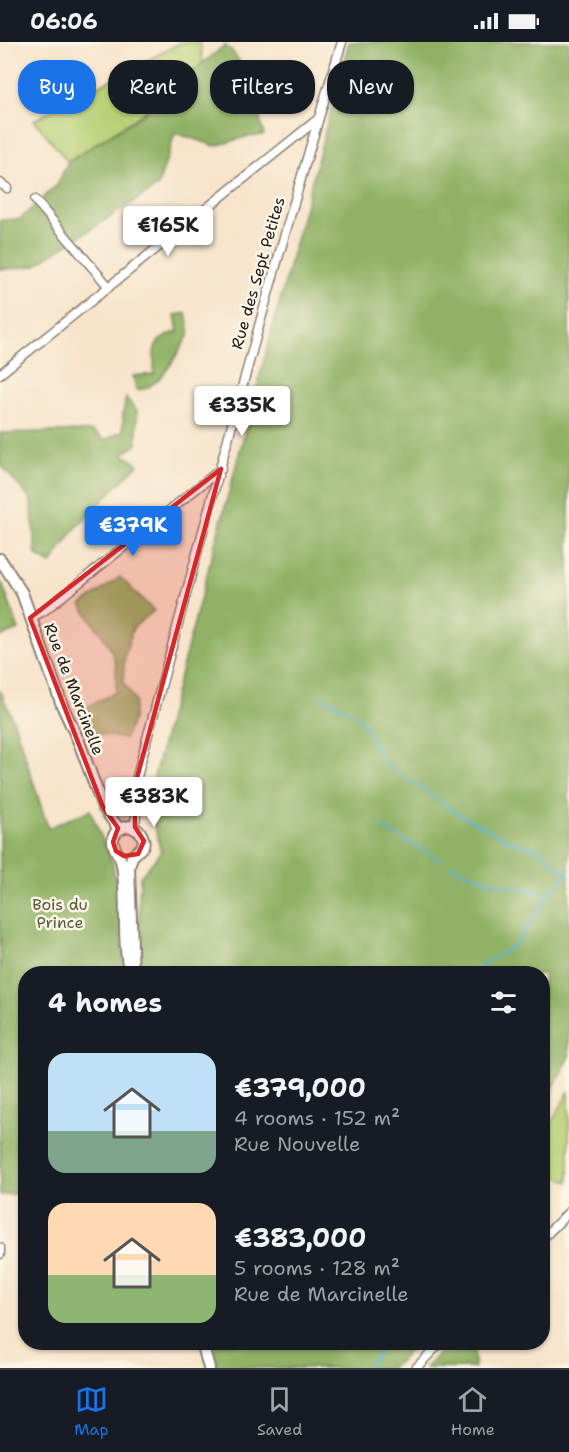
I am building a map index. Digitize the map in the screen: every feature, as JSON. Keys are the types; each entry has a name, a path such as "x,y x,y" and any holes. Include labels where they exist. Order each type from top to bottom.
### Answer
{"street":[{"name":"Rue des Sept Petites","path":"134,827 136,816 134,794 139,766 221,469 245,370 342,42"},
{"path":"0,374 319,118"},
{"path":"35,200 109,287"},
{"path":"30,618 44,611 221,469"},
{"name":"Rue de Marcinelle","path":"0,560 20,590 67,718 80,743 103,807 119,829"},
{"path":"131,966 126,934 123,868 120,854 113,842 119,829 124,827 134,827 140,832 144,841 141,850 133,856 129,867 132,966"},
{"path":"120,854 133,856"},
{"path":"550,1231 569,1212"},
{"path":"0,1248 0,1254"},
{"path":"204,1350 208,1368"},
{"path":"416,1368 433,1350"}],"highlighted area":[{"path":"221,469 135,785 135,827 144,841 138,854 124,856 116,851 113,842 118,828 103,807 30,618"}],"green space":[{"path":"182,42 200,42 203,63 198,67 198,60 148,60"},
{"path":"349,42 569,42 569,1056 550,1095 550,966 137,966 140,877 161,852 148,801 330,114 414,114 414,60 344,60"},
{"path":"225,45 234,54 238,60 210,60 210,114 259,114 264,135 245,137 216,146 175,133 158,186 34,266 0,270 0,220 20,219 57,185 68,162 142,114 198,114 198,68"},
{"path":"108,81 108,114 141,114 68,162 34,120 45,114 96,114 96,87"},
{"path":"186,313 190,333 174,360 154,383 136,390 133,376 154,374 154,350 158,342 178,331 175,315"},
{"path":"126,398 137,411 137,444 123,454 138,464 74,530 51,564 36,555 31,500 0,464 0,433 92,431 105,440 123,431"},
{"path":"120,577 154,611 133,628 125,655 123,681 135,701 133,720 124,739 88,732 87,707 116,692 116,663 108,644 81,605"},
{"path":"2,583 19,630 0,637 0,584"},
{"name":"Bois du Prince","path":"0,690 14,722 48,828 90,810 113,865 119,899 124,966 18,966 18,1194 0,1195"},
{"path":"569,1091 569,1182 550,1172 550,1126"},
{"path":"210,1350 410,1350 392,1368 214,1368"},
{"path":"442,1350 473,1350 475,1368 425,1368"}],"waterway":[{"path":"319,697 347,709 363,721 384,763 459,814 514,843 537,848 567,874"},
{"path":"382,827 441,861"},
{"path":"449,865 491,882 549,895"},
{"path":"480,966 515,945 553,889 569,872"},
{"path":"367,1368 379,1350"}]}
